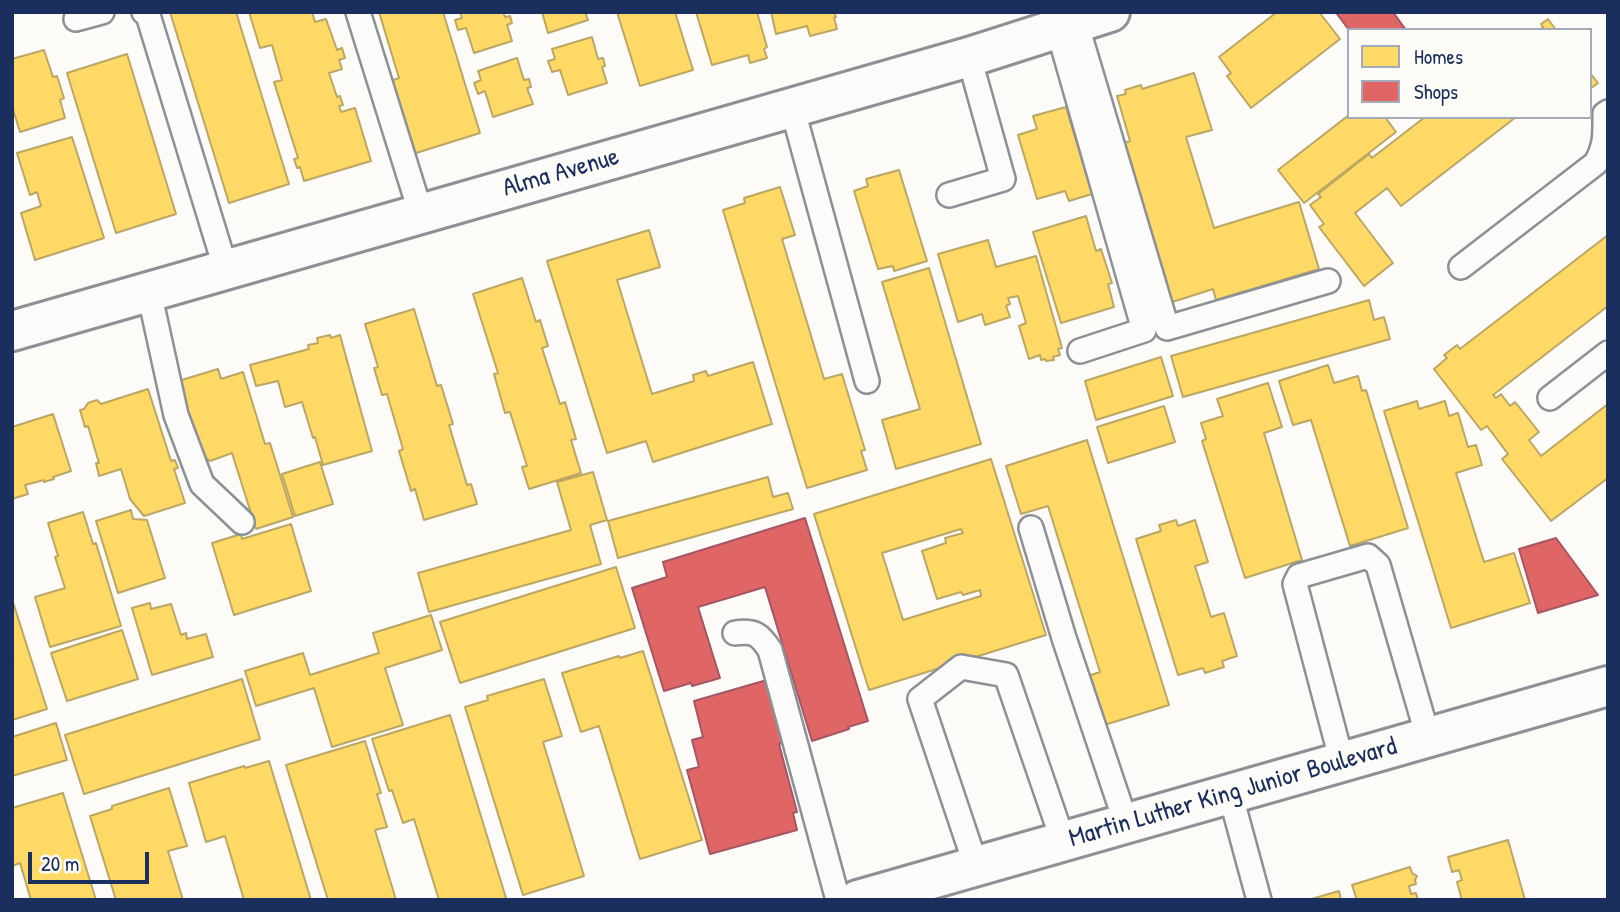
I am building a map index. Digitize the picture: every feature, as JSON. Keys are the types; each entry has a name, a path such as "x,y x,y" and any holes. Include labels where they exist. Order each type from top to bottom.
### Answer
{"street":[{"name":"Alma Avenue","path":"12,331 969,57 1081,22"},
{"name":"Martin Luther King Junior Boulevard","path":"858,900 1608,685"}],"lane":[{"path":"76,19 102,12"},
{"path":"144,12 148,15 226,270"},
{"path":"358,12 421,214"},
{"path":"1081,22 1167,328 1328,281"},
{"path":"1080,351 1144,330 1081,22"},
{"path":"949,195 1003,179 969,57"},
{"path":"792,107 867,380"},
{"path":"1461,267 1596,163 1603,150 1605,114 1608,112"},
{"path":"149,292 176,415 202,484 242,522"},
{"path":"1550,398 1608,353"},
{"path":"1031,528 1126,823"},
{"path":"1342,762 1296,584 1299,576 1367,556 1378,565 1428,737"},
{"path":"735,633 746,632 761,636 771,650 838,900"},
{"path":"976,866 920,699 961,667 1006,675 1063,841"},
{"path":"1230,793 1259,900"}],"building: Homes":[{"path":"170,12 236,12 289,184 229,203"},
{"path":"249,12 312,12 315,22 326,19 337,50 342,48 345,58 339,60 342,69 329,73 337,97 340,96 343,105 339,106 341,112 355,108 371,161 304,181 300,167 297,168 294,159 298,158 274,82 282,80 272,45 260,48"},
{"path":"379,12 443,12 480,133 413,154 390,81 399,78"},
{"path":"460,12 503,12 505,17 510,16 512,23 507,25 512,41 474,53 466,28 458,30 455,20 462,18"},
{"path":"542,12 585,12 588,20 548,33"},
{"path":"617,12 675,12 693,70 640,86"},
{"path":"696,12 757,12 767,47 764,49 767,58 750,63 748,55 712,65"},
{"path":"771,12 834,12 837,29 810,36 807,26 776,34"},
{"path":"1277,12 1319,12 1340,39 1251,108 1227,76 1231,73 1219,57"},
{"path":"1548,19 1555,28 1542,28 1541,24"},
{"path":"592,37 598,59 603,58 605,66 602,67 607,83 568,95 560,70 552,72 548,61 555,59 552,49"},
{"path":"44,50 64,98 60,100 65,118 20,132 12,106 12,59"},
{"path":"127,54 176,214 116,233 67,73"},
{"path":"517,58 524,80 529,79 531,87 527,88 533,104 493,117 485,91 478,94 474,83 481,80 478,71"},
{"path":"1194,73 1212,130 1186,137 1214,228 1299,202 1319,269 1216,300 1213,289 1166,304 1117,145 1130,141 1117,96 1126,94 1125,90 1141,85 1142,89"},
{"path":"1592,76 1598,83 1592,88"},
{"path":"1066,107 1092,194 1069,201 1065,191 1037,199 1018,135 1037,129 1033,116"},
{"path":"1347,117 1347,119 1386,119 1396,132 1304,203 1278,170"},
{"path":"1422,119 1513,119 1401,206 1387,188 1355,213 1393,263 1364,286 1319,227 1324,224 1310,205 1321,197 1318,194 1369,154 1372,158"},
{"path":"72,137 104,238 35,260 21,213 41,206 37,192 30,195 17,153"},
{"path":"899,170 927,261 894,271 893,266 878,269 854,191 868,186 866,179"},
{"path":"780,187 795,235 782,239 824,379 842,374 865,450 861,451 867,470 807,488 723,210 745,203 744,198"},
{"path":"1086,216 1096,251 1101,249 1112,283 1108,284 1114,307 1061,323 1033,232"},
{"path":"649,230 660,267 617,280 652,394 694,381 693,375 706,371 708,376 753,362 772,424 653,462 646,441 607,453 547,261"},
{"path":"1608,235 1608,306 1493,395 1496,398 1501,394 1510,406 1515,402 1539,432 1529,440 1541,456 1608,404 1608,478 1551,521 1502,459 1508,454 1487,426 1481,430 1434,369 1447,358 1444,355 1457,345 1460,349"},
{"path":"988,240 996,267 1036,256 1062,348 1058,349 1060,355 1053,357 1054,360 1041,360 1040,355 1029,359 1019,326 1026,323 1018,296 1008,298 1010,304 1006,306 1010,317 985,325 982,314 958,322 938,254"},
{"path":"929,268 981,444 896,469 882,420 920,409 882,282"},
{"path":"522,278 536,322 540,320 548,346 542,348 560,404 565,402 576,439 571,440 581,473 529,489 522,467 527,466 510,412 505,413 494,374 498,373 473,294"},
{"path":"1369,300 1374,320 1384,317 1390,339 1183,397 1171,356"},
{"path":"414,309 437,386 441,385 453,424 449,425 467,485 471,484 477,504 424,520 415,489 411,491 399,451 403,449 387,394 382,395 374,368 378,367 365,324"},
{"path":"330,335 331,338 340,335 372,451 323,465 302,402 285,407 278,381 256,386 250,365 309,349 308,345 318,343 317,338"},
{"path":"1161,357 1173,396 1096,420 1085,381"},
{"path":"1328,365 1334,383 1358,376 1362,391 1366,390 1408,528 1350,546 1311,420 1293,425 1279,381"},
{"path":"218,369 221,379 243,372 265,444 270,443 293,517 256,529 232,453 210,461 191,446 175,382"},
{"path":"1268,383 1282,427 1264,433 1302,560 1245,578 1202,441 1206,439 1201,423 1223,416 1217,399"},
{"path":"148,389 171,461 175,460 178,468 174,469 185,503 144,516 130,499 121,469 99,476 96,463 99,463 88,426 85,427 80,410 97,400 101,404"},
{"path":"1417,401 1419,409 1445,401 1449,416 1458,413 1468,447 1476,445 1482,465 1456,473 1484,562 1514,553 1530,603 1451,628 1384,411"},
{"path":"1164,406 1175,442 1108,463 1097,427"},
{"path":"53,414 71,471 53,477 54,479 25,485 28,494 12,499 12,427"},
{"path":"1087,440 1169,705 1098,727 1082,678 1100,672 1048,506 1021,514 1006,466"},
{"path":"991,459 1046,635 869,690 814,514","holes":["961,529 963,533 945,538 946,543 922,551 937,599 980,590 981,596 903,620 882,553"]},
{"path":"320,462 333,504 295,516 282,474"},
{"path":"593,472 607,520 590,525 601,564 429,612 418,573 571,530 557,482"},
{"path":"768,477 773,497 788,493 793,509 618,558 608,521"},
{"path":"131,510 133,519 147,520 165,578 118,593 96,521"},
{"path":"83,512 93,544 96,543 121,626 50,647 35,597 65,588 48,523"},
{"path":"1176,520 1178,526 1195,520 1208,562 1195,566 1211,617 1224,613 1237,656 1222,661 1224,667 1205,673 1203,668 1178,675 1136,539 1161,531 1159,525"},
{"path":"291,524 311,591 234,615 212,543 241,534 242,539"},
{"path":"616,567 635,628 460,683 440,622"},
{"path":"12,599 47,709 12,720"},
{"path":"150,603 151,609 171,604 181,635 186,633 187,639 206,634 213,657 152,675 132,608"},
{"path":"431,615 442,650 385,668 403,725 332,747 314,688 256,706 245,671 303,653 310,675 379,653 373,633"},
{"path":"122,630 138,679 67,701 51,653"},
{"path":"643,651 702,840 640,859 599,726 581,732 562,673"},
{"path":"242,679 260,739 84,794 65,735"},
{"path":"544,679 562,736 543,742 584,876 523,895 465,707 488,700 487,696"},
{"path":"450,715 506,898 500,900 439,900 414,819 403,823 372,739"},
{"path":"56,723 67,760 12,776 12,737"},
{"path":"365,741 381,793 377,794 387,827 375,830 396,900 328,900 286,765"},
{"path":"269,761 311,900 244,900 225,836 206,842 189,783"},
{"path":"169,788 187,846 168,851 183,900 116,900 90,816"},
{"path":"63,793 96,900 31,900 20,863 12,866 12,808"},
{"path":"1508,840 1525,900 1462,900 1457,882 1462,880 1459,870 1452,872 1448,857"},
{"path":"1410,867 1412,873 1417,876 1416,884 1409,886 1411,894 1416,893 1418,900 1357,900 1352,885"},
{"path":"1339,891 1341,900 1308,900"}],"building: Shops":[{"path":"1393,12 1405,28 1348,28 1337,14"},
{"path":"805,518 868,721 812,741 765,587 698,607 720,678 664,691 632,588 667,577 663,562"},
{"path":"1556,538 1598,595 1538,613 1519,549"},
{"path":"767,680 784,743 779,744 797,812 793,813 797,830 710,854 687,770 699,767 692,740 703,737 694,701"}]}
